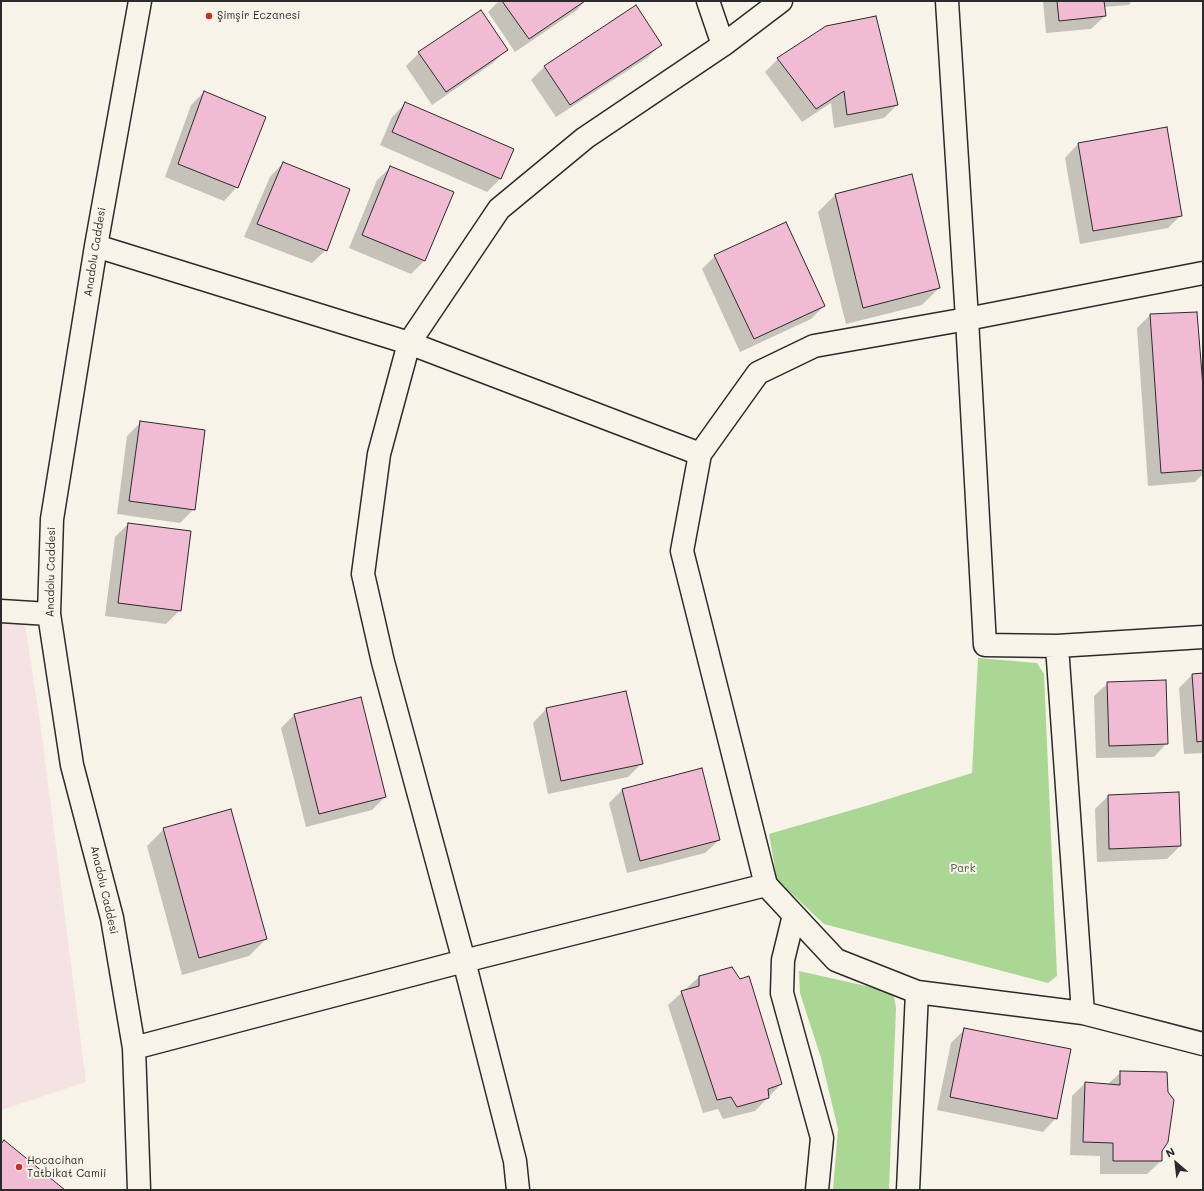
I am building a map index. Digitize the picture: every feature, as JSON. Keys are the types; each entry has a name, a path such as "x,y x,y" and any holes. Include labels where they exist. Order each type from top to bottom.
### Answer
{"street":[{"name":"Anadolu Caddesi","path":"139,1190 134,1048 112,918 72,765 50,614 52,519 96,246 140,1"},
{"path":"708,1 723,45"},
{"path":"518,1190 515,1161 464,961 383,662 363,574 379,454 409,343 499,209 585,138 723,45 782,1"},
{"path":"947,1 968,319 984,645 1057,646 1203,637"},
{"path":"96,246 409,343 700,454"},
{"path":"1203,273 968,319 814,346 758,373 700,454 682,551 766,885 836,960 917,992 1083,1013 1203,1044"},
{"path":"1,611 50,614"},
{"path":"1057,646 1083,1013"},
{"path":"134,1048 464,961 766,885"},
{"path":"794,915 783,960 782,993 822,1138 817,1190"},
{"path":"908,1190 917,992"}],"shaded area":[{"path":"1,623 25,624 41,729 86,1082 1,1110"}],"green space":[{"name":"Park","path":"978,658 1037,663 1044,674 1057,976 1048,983 824,924 777,880 769,834 972,773"},
{"path":"799,971 893,992 896,1008 889,1190 833,1190 838,1129 821,1058 800,993"}],"building":[{"path":"502,1 585,1 529,39"},
{"path":"1057,1 1104,1 1106,16 1059,21"},
{"path":"636,5 662,45 570,105 544,66"},
{"path":"481,10 508,50 446,92 418,52"},
{"path":"876,16 898,105 847,115 844,91 816,109 777,58 826,26"},
{"path":"204,91 266,117 238,188 178,164"},
{"path":"405,102 514,149 501,179 392,132"},
{"path":"1167,127 1182,216 1093,231 1078,143"},
{"path":"283,162 350,189 327,251 257,224"},
{"path":"390,166 454,192 425,261 362,235"},
{"path":"912,174 940,288 863,308 835,194"},
{"path":"786,222 825,306 754,339 714,255"},
{"path":"1197,312 1203,387 1203,470 1161,473 1150,314"},
{"path":"140,421 205,430 195,510 129,501"},
{"path":"128,523 191,531 181,611 118,603"},
{"path":"1203,673 1203,741 1197,742 1192,674"},
{"path":"1166,680 1168,744 1109,746 1107,682"},
{"path":"626,691 643,764 561,781 546,708"},
{"path":"361,697 386,797 319,814 294,714"},
{"path":"702,768 720,840 640,861 622,789"},
{"path":"1179,792 1181,846 1109,849 1108,795"},
{"path":"231,809 267,939 199,958 163,828"},
{"path":"732,967 740,979 749,976 782,1084 768,1089 769,1098 737,1107 731,1097 717,1100 681,991 699,986 699,976"},
{"path":"964,1028 1071,1049 1057,1119 950,1097"},
{"path":"1120,1071 1167,1072 1168,1092 1174,1100 1168,1142 1162,1151 1162,1161 1113,1161 1113,1143 1083,1142 1085,1082 1120,1085"},
{"name":"Hocacihan Tatbikat Camii","path":"4,1140 65,1190 1,1190 1,1144"}],"place":[{"name":"Şimşir Eczanesi","path":"209,16"},
{"name":"Hocacihan Tatbikat Camii","path":"19,1167"}]}
